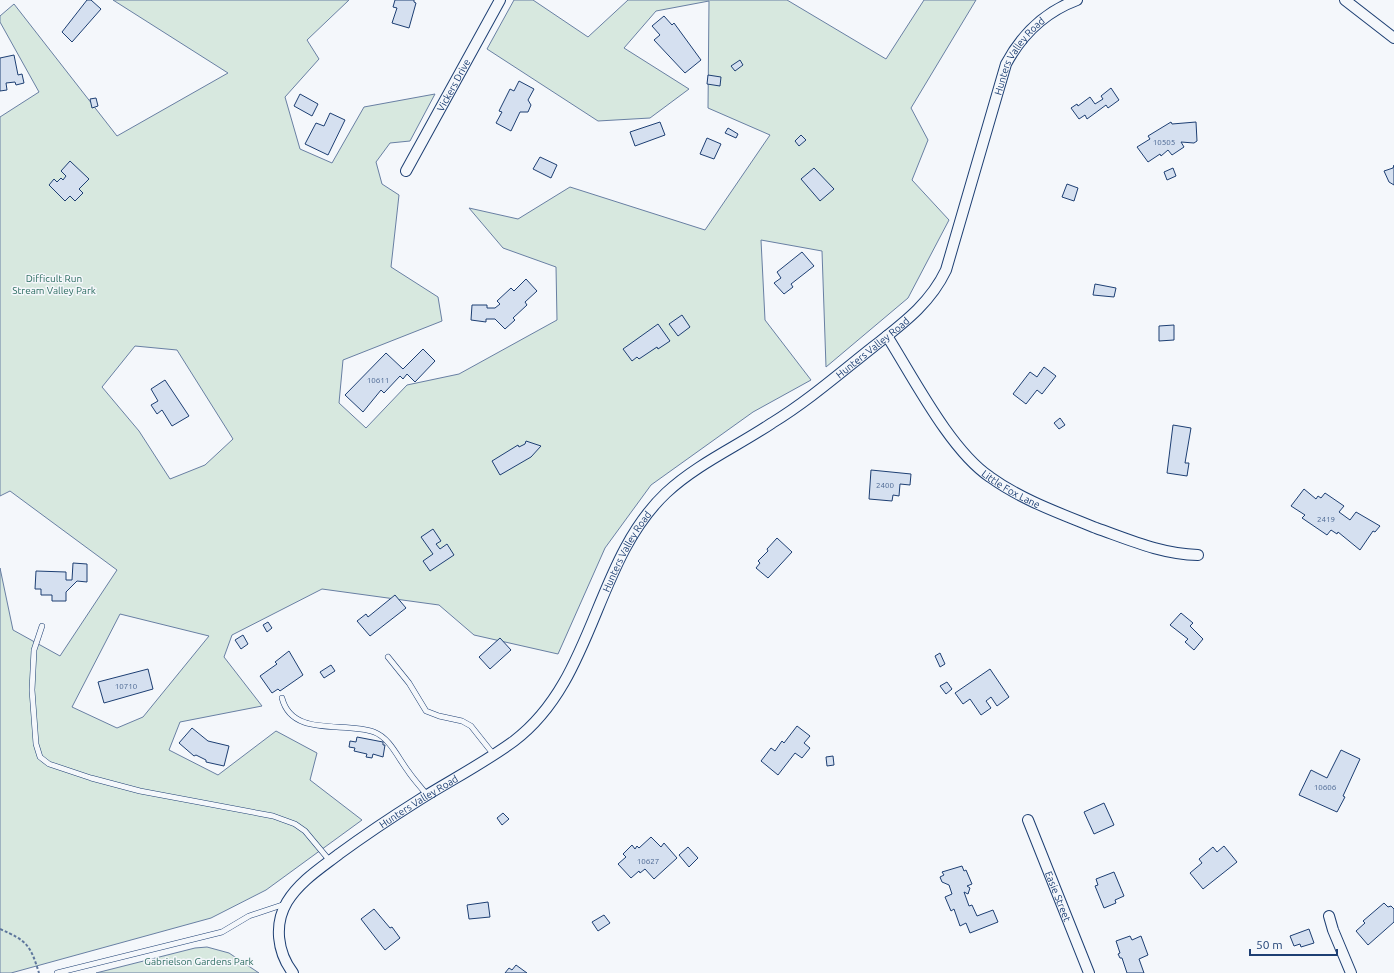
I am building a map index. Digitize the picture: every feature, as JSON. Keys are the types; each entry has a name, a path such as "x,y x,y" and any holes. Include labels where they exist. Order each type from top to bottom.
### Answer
{"street":[{"name":"Vickers Drive","path":"406,171 500,0"},
{"name":"Hunters Valley Road","path":"292,973 282,955 279,940 280,921 286,904 294,893 307,878 330,861 427,795 494,755 518,738 536,722 560,688 628,544 644,517 654,505 669,490 704,465 773,423 803,402 919,310 929,299 946,270 1004,71 1012,52 1035,24 1049,13 1077,0"},
{"path":"1345,0 1394,38"},
{"name":"Little Fox Lane","path":"887,336 939,418 962,451 989,477 1043,507 1141,545 1162,551 1198,555"},
{"name":"Easie Street","path":"1028,820 1089,973"},
{"path":"1329,916 1333,930 1351,973"}],"lane":[{"path":"42,626 34,650 32,690 36,744 40,757 49,764 91,778 134,789 182,800 273,816 295,824 305,831 330,861"},
{"path":"388,657 409,683 426,711 439,716 462,721 471,726 494,755"},
{"path":"282,698 285,708 294,718 310,725 353,728 374,732 385,739 427,795"},
{"path":"57,973 222,932 249,916 286,904"}],"path":[{"path":"0,929 23,939 34,956 38,973"}],"green space":[{"name":"Difficult Run Stream Valley Park","path":"113,0 349,0 307,40 319,59 285,97 300,149 332,163 364,107 435,94 410,141 390,143 376,162 382,184 399,195 391,267 438,297 442,321 343,360 339,403 366,428 407,385 459,374 557,320 556,267 503,248 469,208 518,219 570,187 705,230 770,135 708,108 709,1 656,11 624,48 689,89 650,118 598,121 487,49 514,0 533,0 588,37 628,0 787,0 886,59 924,0 976,0 911,108 928,140 912,180 949,220 908,298 826,367 822,251 761,240 765,320 811,380 753,412 651,485 605,548 558,654 474,635 439,605 322,589 232,635 224,657 262,706 180,722 169,750 218,775 276,731 317,753 310,780 362,820 266,890 211,918 11,973 0,973 0,568 13,630 60,656 117,570 10,491 0,496 0,117 39,92 0,22 0,16 14,4 117,136 228,73","holes":["135,346 177,350 233,439 205,465 170,479 139,431 102,387","120,614 209,636 143,717 117,728 72,707"]},
{"name":"Gabrielson Gardens Park","path":"207,947 229,953 259,973 96,973 195,948"}],"building":[{"path":"87,0 91,0 101,9 72,42 62,32"},
{"path":"395,0 414,0 416,3 409,28 392,23 397,8 393,7"},
{"path":"664,16 672,25 674,23 701,60 685,73 654,40 660,35 652,26"},
{"path":"14,55 18,75 22,74 24,83 16,85 15,82 6,83 7,90 0,91 0,58"},
{"path":"740,60 743,65 735,71 731,66"},
{"path":"708,75 721,77 720,86 707,84"},
{"path":"519,81 534,89 528,100 531,105 528,112 520,112 511,131 496,123 502,112 499,111 510,89 514,91"},
{"path":"1111,88 1119,100 1108,108 1106,105 1087,119 1085,115 1079,119 1071,108 1077,104 1078,106 1090,97 1095,104 1103,99 1101,96"},
{"path":"300,94 318,104 312,116 294,106"},
{"path":"96,98 98,106 92,108 90,99"},
{"path":"330,113 345,120 328,155 305,144 316,123 324,126"},
{"path":"660,122 665,135 635,146 630,132"},
{"path":"1171,122 1172,124 1196,122 1197,141 1194,143 1181,142 1184,147 1172,155 1168,150 1161,156 1160,154 1148,162 1137,147 1150,139 1148,136"},
{"path":"728,128 738,134 736,138 725,133"},
{"path":"801,135 806,140 799,146 795,141"},
{"path":"707,138 721,144 714,159 700,154"},
{"path":"540,157 557,165 551,178 533,169"},
{"path":"70,161 89,179 79,189 83,193 75,201 70,196 65,201 49,185 54,179 57,182 61,178 63,180 66,176 61,171"},
{"path":"1394,165 1394,185 1389,182 1384,171 1393,168"},
{"path":"814,168 834,189 820,201 801,179"},
{"path":"1173,168 1176,176 1167,180 1164,172"},
{"path":"1067,184 1078,188 1074,201 1062,197"},
{"path":"802,252 814,266 791,284 793,287 784,294 774,283 781,278 777,272"},
{"path":"526,279 537,291 525,302 527,305 513,318 515,320 505,329 495,319 486,319 486,322 471,320 472,305 487,305 487,308 495,308 500,304 497,301 511,288 514,291"},
{"path":"1095,284 1116,288 1114,297 1093,295"},
{"path":"682,315 690,327 678,336 669,324"},
{"path":"658,324 670,341 658,349 657,347 639,359 637,357 632,361 623,349"},
{"path":"1174,325 1174,340 1159,341 1159,326"},
{"path":"423,349 435,361 415,382 407,374 403,379 400,376 384,393 381,390 363,412 345,395 386,353 403,369"},
{"path":"1044,367 1056,376 1042,394 1037,390 1026,404 1013,394 1030,372 1037,377"},
{"path":"165,380 189,416 172,426 162,410 157,414 151,405 158,401 151,389"},
{"path":"1060,418 1065,425 1059,429 1054,423"},
{"path":"1173,425 1191,428 1185,463 1189,463 1187,476 1167,473"},
{"path":"526,441 541,446 531,457 500,475 492,461 518,445 519,447 525,444"},
{"path":"871,470 911,474 910,485 900,484 899,496 893,495 892,501 869,499"},
{"path":"1304,489 1316,499 1318,496 1321,498 1325,493 1344,506 1339,512 1350,520 1356,512 1380,526 1375,532 1373,531 1360,550 1338,532 1337,534 1331,530 1327,535 1302,518 1305,515 1291,506"},
{"path":"433,529 441,541 436,544 440,549 447,544 454,555 430,571 423,561 433,554 421,537"},
{"path":"777,538 792,552 768,578 756,568 760,563 758,561 768,551 767,549"},
{"path":"73,563 87,564 87,582 77,581 66,592 66,601 52,601 52,595 41,595 41,589 35,589 36,571 66,572 66,580 72,580"},
{"path":"395,595 406,608 370,636 357,621 366,614 368,617"},
{"path":"1181,613 1193,623 1190,626 1203,639 1194,650 1185,642 1188,639 1170,625"},
{"path":"268,622 272,628 267,632 263,625"},
{"path":"243,635 248,644 241,649 235,640"},
{"path":"500,638 511,650 490,669 479,657"},
{"path":"289,651 303,675 280,691 278,689 272,693 260,676 277,664 275,662"},
{"path":"940,653 945,664 940,667 935,656"},
{"path":"331,665 335,671 324,678 320,672"},
{"path":"148,669 153,689 104,703 98,682"},
{"path":"990,669 1009,697 997,706 991,697 986,701 991,708 981,715 970,699 963,704 955,693"},
{"path":"947,682 952,689 946,694 940,686"},
{"path":"797,726 810,736 804,743 810,748 802,758 795,753 778,775 761,761 771,748 775,751 782,741 784,743"},
{"path":"192,728 208,741 229,746 224,766 206,762 206,760 196,755 194,756 179,743"},
{"path":"357,737 383,742 383,745 385,745 383,757 373,754 372,758 366,757 367,754 354,751 355,748 349,747 350,741 356,742"},
{"path":"1341,750 1360,759 1343,796 1345,797 1337,812 1299,795 1311,770 1327,778"},
{"path":"833,756 834,765 827,766 826,757"},
{"path":"1104,803 1114,825 1094,834 1084,812"},
{"path":"503,813 509,819 502,825 497,818"},
{"path":"651,837 661,847 664,843 677,858 654,879 645,869 640,873 639,871 631,878 618,864 626,857 623,854 632,845 635,849 637,846 639,848"},
{"path":"1224,846 1237,862 1203,889 1190,873 1202,863 1199,859 1213,847 1217,852"},
{"path":"688,847 698,858 689,867 679,855"},
{"path":"962,866 964,871 966,870 972,884 967,886 970,888 968,894 964,892 969,906 972,905 977,916 993,910 998,922 970,933 966,923 960,926 954,909 951,911 945,897 952,894 949,885 942,882 940,877 944,875 942,872"},
{"path":"1114,872 1124,896 1115,900 1116,903 1104,908 1095,886 1098,885 1096,879"},
{"path":"488,902 490,917 469,919 467,905"},
{"path":"1384,903 1388,907 1391,906 1394,909 1394,922 1368,945 1356,931 1365,923 1363,921"},
{"path":"374,909 390,928 392,927 400,938 385,950 361,919"},
{"path":"604,915 610,923 598,931 592,922"},
{"path":"1309,929 1314,943 1301,947 1300,944 1294,946 1290,936"},
{"path":"1130,936 1132,940 1141,936 1148,955 1139,959 1144,973 1127,973 1122,958 1120,958 1118,954 1120,953 1116,941"},
{"path":"516,965 527,973 505,973 509,968 512,970"}]}
